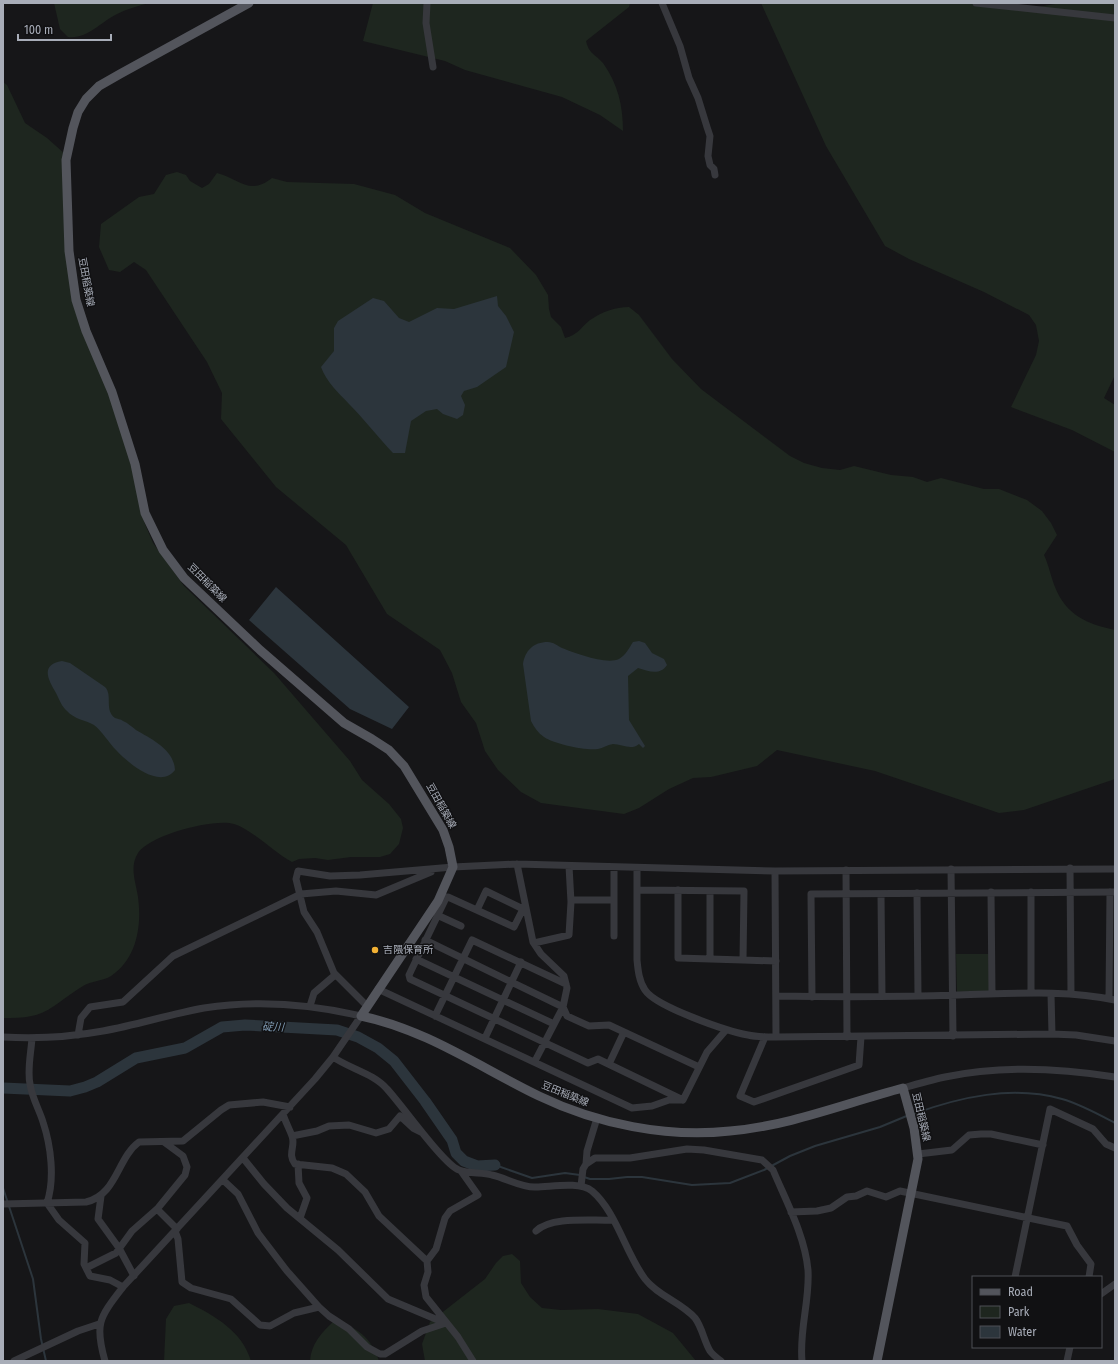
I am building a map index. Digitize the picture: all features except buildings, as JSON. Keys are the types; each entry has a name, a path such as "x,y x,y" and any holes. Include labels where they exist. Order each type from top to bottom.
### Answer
{"main road":[{"name":"豆田稲築線","path":"249,3 99,86 86,99 78,112 66,160 69,251 76,300 86,331 112,392 135,464 145,513 163,550 184,578 260,650 344,724 372,738 389,750 404,766 443,830 453,867"},
{"path":"361,1016 378,989 444,896 453,867"},
{"name":"豆田稲築線","path":"361,1016 376,1019 427,1038 540,1097 597,1118 658,1130 704,1133 731,1131 770,1125 903,1088 908,1104 918,1153 912,1193 877,1361"}],"street":[{"path":"427,3 426,23 433,67"},
{"path":"662,3 680,46 685,65 698,98 710,136 708,156 710,165 714,169 714,175"},
{"path":"976,3 1115,18"},
{"path":"517,864 524,907 534,943 541,954 564,976 567,988 563,1007 535,1061"},
{"path":"367,1006 335,975 317,932 304,912 301,894 296,879 298,871 330,876 517,864 775,871 1115,868"},
{"path":"534,943 569,936 569,866"},
{"path":"614,867 614,936"},
{"path":"78,1034 81,1018 90,1007 123,1002 173,956 301,894 336,891 376,895 439,868"},
{"path":"637,868 637,960 638,972 644,989 658,1002 726,1030 750,1036 765,1037 1052,1034 1076,1035 1115,1041"},
{"path":"1070,868 1071,994"},
{"path":"951,869 953,1036"},
{"path":"846,870 847,1037"},
{"path":"775,871 776,1037"},
{"path":"637,890 744,891 743,960"},
{"path":"678,890 678,958 776,961"},
{"path":"477,910 486,891 524,907"},
{"path":"710,891 710,959"},
{"path":"991,892 992,994"},
{"path":"1030,892 1031,993"},
{"path":"776,996 812,997 847,997 1031,993 1071,994 1112,999 1112,892 811,894 812,997"},
{"path":"917,893 918,996"},
{"path":"881,894 882,996"},
{"path":"524,907 514,927 444,896 437,915 408,978 588,1063 598,1059 683,1100"},
{"path":"570,900 614,900"},
{"path":"437,915 461,926"},
{"path":"425,940 563,1007 567,1016 584,1025 609,1025 699,1067"},
{"path":"435,1016 472,940 566,984"},
{"path":"416,959 554,1024"},
{"path":"485,1038 521,962"},
{"path":"310,1006 314,993 335,975"},
{"path":"378,989 535,1061 632,1108 652,1106 669,1100 683,1100"},
{"path":"1051,994 1052,1034"},
{"path":"3,1037 32,1038 103,1031 203,1009 231,1005 263,1004 310,1006 361,1016 333,1057 290,1107 123,1288 108,1307 99,1324 100,1345 105,1361"},
{"path":"683,1100 707,1052 726,1030"},
{"path":"609,1064 624,1032"},
{"path":"765,1037 740,1096 754,1102 859,1065 861,1037"},
{"path":"32,1038 30,1086 43,1121 50,1155 52,1179 51,1192 47,1203"},
{"path":"333,1057 351,1068 374,1078 385,1086 441,1154 455,1168 461,1171 491,1174 529,1188 558,1185 581,1186 596,1195 613,1220 645,1278 655,1289 688,1310 696,1320 711,1352 721,1361"},
{"path":"903,1088 945,1077 996,1070 1037,1069 1080,1072 1115,1077"},
{"path":"3,1204 86,1202 97,1200 116,1176 133,1146 139,1142 183,1141 194,1134 220,1110 229,1105 263,1102 290,1107"},
{"path":"1015,1276 1050,1109 1093,1129 1106,1144 1115,1148"},
{"path":"283,1114 292,1136 291,1159 298,1164 332,1168 346,1174 365,1192 379,1216 427,1261 428,1272 424,1285 424,1292 458,1337 473,1361"},
{"path":"292,1136 317,1131 329,1126 349,1125 376,1133 389,1128 400,1116 413,1128 424,1133"},
{"path":"581,1186 581,1174 586,1164 587,1151 597,1118"},
{"path":"918,1153 944,1152 952,1150 970,1135 981,1134 991,1134 1043,1145"},
{"path":"86,1268 112,1256 120,1249 132,1231 157,1209 187,1172 183,1156 163,1141"},
{"path":"586,1164 596,1158 630,1158 687,1149 704,1150 762,1160 773,1170 791,1212 806,1253 808,1272 801,1346 802,1361"},
{"path":"243,1158 275,1197 338,1250 388,1299 446,1323"},
{"path":"298,1164 299,1183 307,1198 300,1218"},
{"path":"427,1261 436,1249 445,1218 450,1211 478,1195 461,1171"},
{"path":"223,1180 238,1194 258,1233 287,1271 319,1307 329,1316 349,1329 367,1347 380,1354 392,1351 406,1339 422,1330 446,1323"},
{"path":"791,1212 817,1211 831,1208 847,1197 856,1196 867,1191 886,1197 900,1191 1067,1226 1077,1245 1091,1264 1089,1276"},
{"path":"101,1196 98,1219 120,1249 134,1276"},
{"path":"47,1203 59,1220 86,1243 84,1257 86,1268 90,1276 110,1280 123,1288"},
{"path":"157,1209 176,1230 182,1282 191,1288 231,1299 260,1325 270,1326 294,1313 319,1307"},
{"path":"536,1231 540,1227 556,1222 613,1220"},
{"path":"1102,1293 1115,1284"},
{"path":"14,1361 78,1331 99,1324"},
{"path":"1067,1361 1070,1348"}],"green space":[{"path":"54,3 149,3 117,14 82,36 68,37 60,29"},
{"path":"373,3 630,3 629,7 586,41 591,51 603,63 616,87 621,104 623,131 600,115 562,97 465,70 445,61 363,41"},
{"path":"761,3 1013,3 1032,8 1061,3 1115,3 1115,375 1104,398 1115,405 1115,452 1072,430 1011,407 1036,355 1039,341 1036,325 1029,315 984,292 909,259 885,246 826,146"},
{"path":"3,82 7,85 25,123 47,138 65,154 73,300 111,396 134,467 145,524 153,543 184,586 274,673 350,761 362,780 389,804 401,819 403,828 399,844 390,854 380,857 351,857 328,860 315,858 299,859 292,862 256,836 234,824 212,823 168,834 155,840 145,846 135,858 134,869 139,919 136,941 127,960 120,969 108,978 83,986 42,1013 20,1018 3,1018"},
{"path":"177,172 186,175 190,181 202,188 209,184 217,173 251,186 257,186 272,178 287,182 354,184 395,195 425,213 510,248 536,275 548,295 551,317 561,327 565,338 576,333 590,320 609,310 629,307 639,315 672,359 701,389 790,456 804,463 822,468 840,470 854,466 891,475 913,477 927,482 941,478 984,489 999,489 1027,500 1042,511 1051,523 1057,535 1044,555 1055,587 1065,605 1079,617 1095,625 1115,630 1115,779 1024,810 999,813 875,771 777,750 757,766 711,777 693,778 669,789 639,808 624,814 541,803 521,792 498,770 485,751 476,723 461,702 452,673 440,650 387,614 346,545 276,487 221,419 222,393 207,362 146,270 134,262 120,272 109,270 99,247 101,224 139,197 154,194 166,175"},
{"path":"956,954 989,954 990,991 957,992"},
{"path":"512,1254 520,1261 521,1283 530,1297 542,1308 561,1310 598,1309 638,1314 673,1333 696,1361 425,1361 422,1344 430,1322 485,1279 503,1256"},
{"path":"189,1303 218,1319 234,1333 247,1350 251,1361 164,1361 166,1319 174,1306"},
{"path":"334,1321 350,1326 362,1334 372,1345 379,1361 310,1361 312,1349 318,1339"}],"water":[{"path":"497,296 498,306 506,316 514,332 506,367 477,387 464,391 461,396 465,405 463,415 457,419 443,414 437,409 426,411 411,421 405,453 393,453 333,387 323,373 321,367 334,351 334,328 338,321 373,298 384,301 399,318 409,322 437,308 454,309"},
{"path":"276,587 409,707 392,729 350,709 249,620"},
{"path":"639,641 645,643 652,653 664,659 667,665 661,671 657,672 638,668 628,676 629,720 645,746 643,748 639,744 633,747 626,747 613,744 598,749 578,748 549,740 538,732 531,721 523,664 528,651 531,648 543,642 550,642 590,658 606,661 619,659 624,656 633,642"},
{"path":"62,661 70,663 105,687 108,694 109,707 112,715 155,741 166,750 171,756 175,770 169,775 161,777 153,776 144,772 121,755 94,725 70,714 61,703 50,683 48,673 48,669 51,666"}],"waterway":[{"name":"碇川","path":"3,1088 70,1091 85,1087 97,1082 136,1058 185,1048 222,1027 245,1025 337,1030 358,1037 378,1048 394,1061 425,1101 452,1140 456,1153 464,1161 477,1166 495,1165"},
{"path":"913,1114 968,1098 1005,1093 1024,1093 1043,1095 1069,1101 1115,1123"},
{"path":"584,1177 590,1179 642,1177 692,1185 730,1183 764,1170 790,1156 815,1146 880,1127 909,1115"},
{"path":"495,1165 532,1178 565,1173 580,1175"},
{"path":"3,1188 33,1279 41,1339 46,1361"}],"place":[{"name":"吉隈保育所","path":"375,950"}]}
